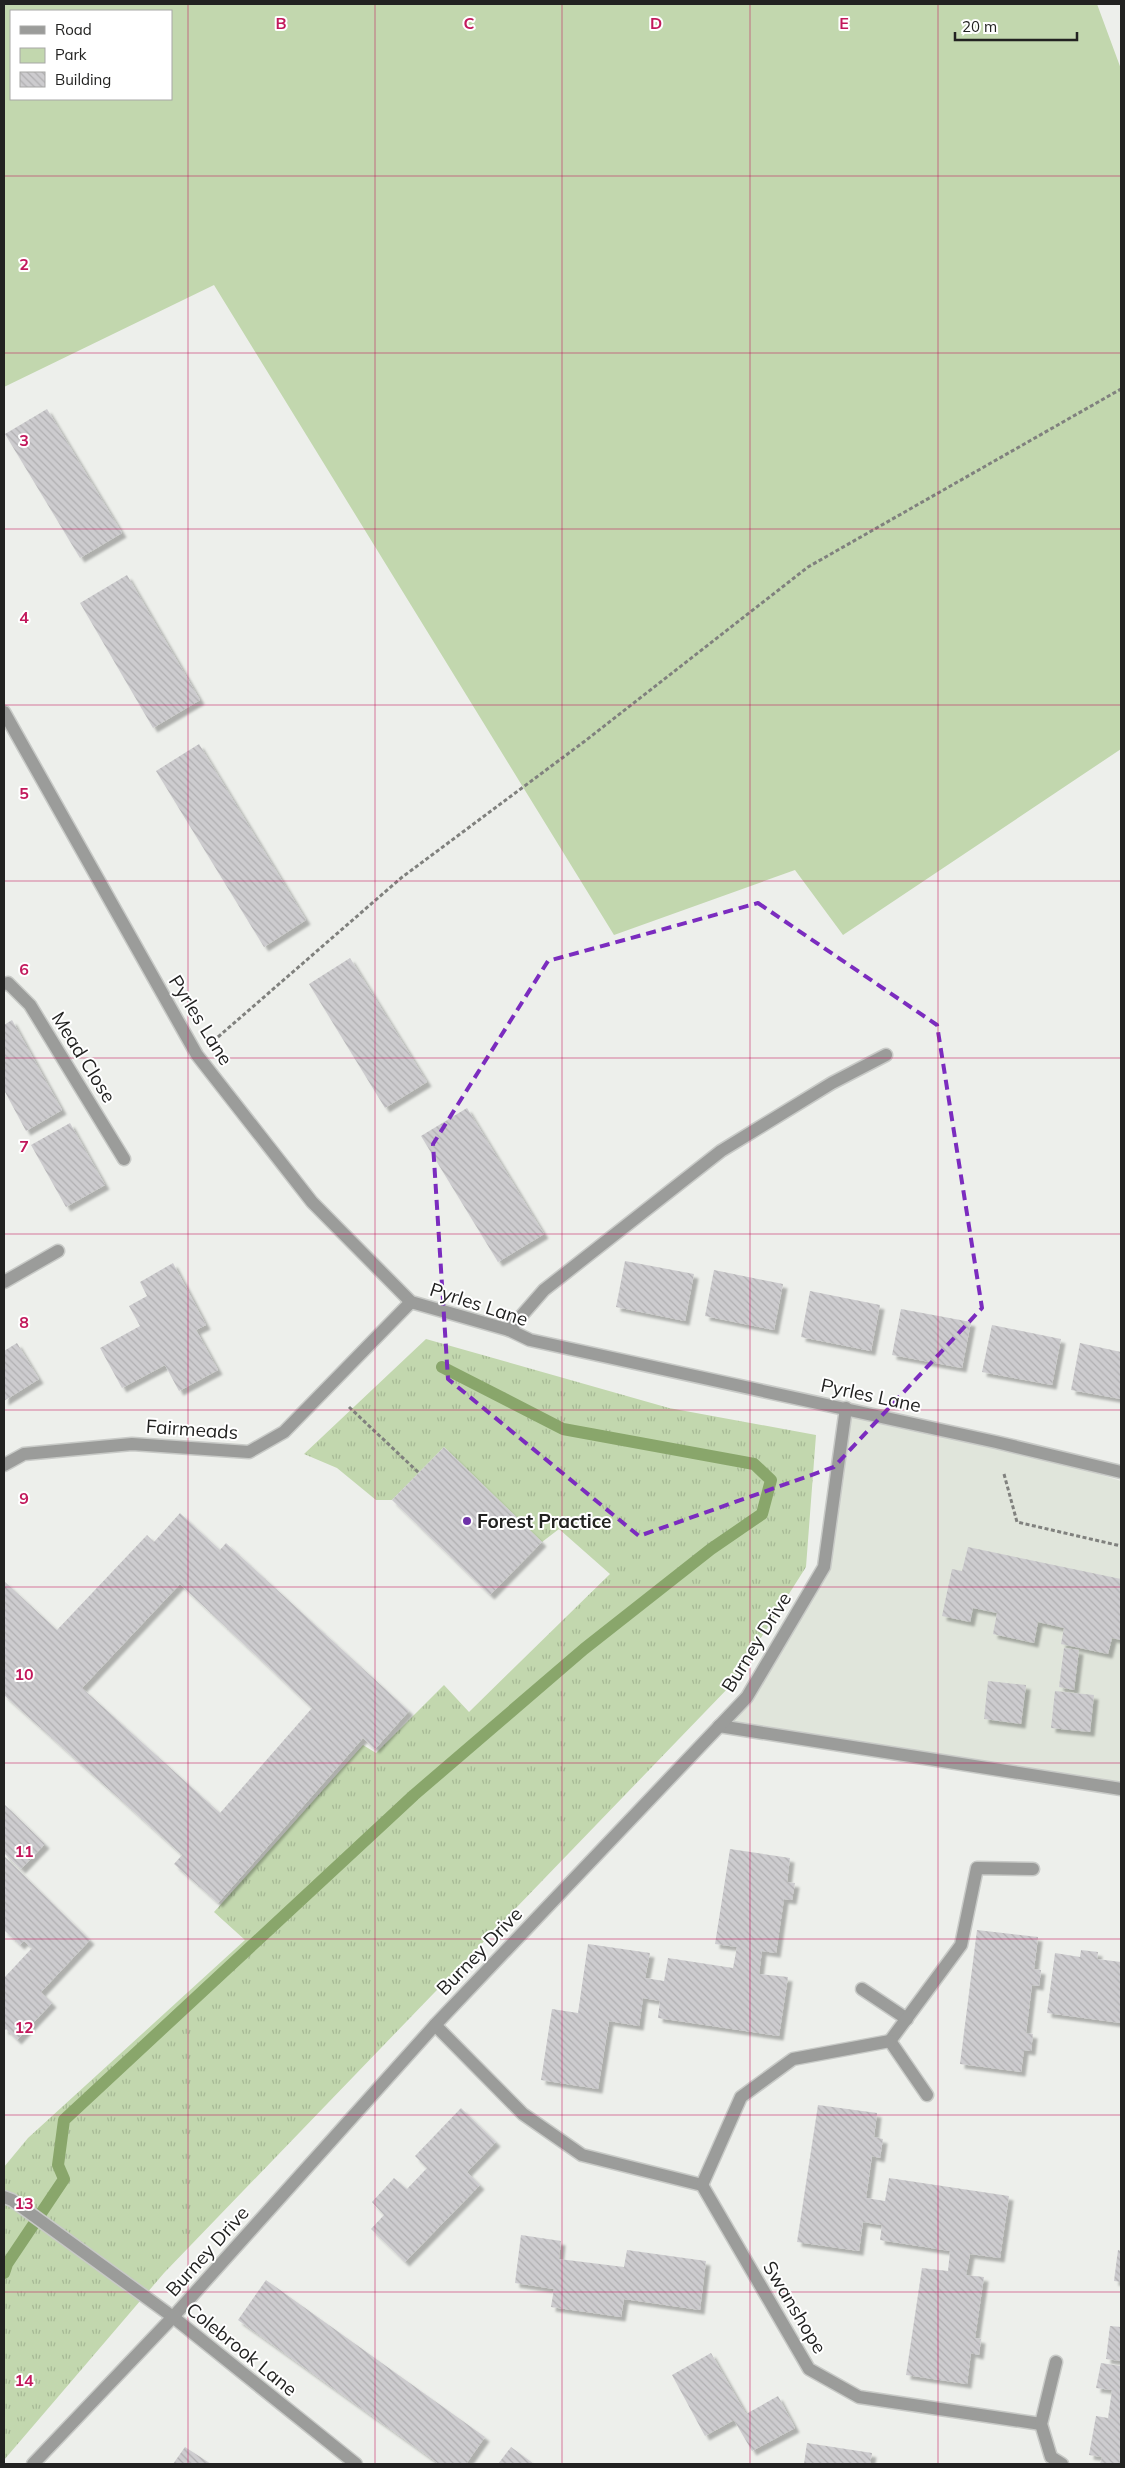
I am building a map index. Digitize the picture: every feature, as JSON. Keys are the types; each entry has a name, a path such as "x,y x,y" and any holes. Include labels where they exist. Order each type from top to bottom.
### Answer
{"street":[{"name":"Pyrles Lane","path":"4,712 197,1055 312,1202 411,1302 509,1330 530,1340 846,1408 1121,1472"},
{"name":"Mead Close","path":"4,984 8,983 30,1005 124,1159"},
{"path":"509,1330 544,1290 721,1151 816,1092 886,1055"},
{"path":"4,1282 58,1251"},
{"name":"Fairmeads","path":"4,1465 24,1454 132,1444 249,1452 284,1432 411,1302"},
{"name":"Burney Drive","path":"33,2464 173,2317 435,2025 747,1697 824,1567 846,1408"},
{"path":"719,1726 1121,1789"},
{"path":"435,2025 523,2114 582,2155 702,2186 741,2097 793,2059 890,2041 961,1945 978,1868 1033,1869"},
{"path":"862,1989 907,2019"},
{"path":"890,2041 927,2095"},
{"name":"Swanshope","path":"702,2186 809,2369 859,2397 1041,2424"},
{"name":"Colebrook Lane","path":"8,2198 65,2241 173,2317 356,2464"},
{"path":"1056,2362 1041,2424 1051,2457 1062,2464"}],"path":[{"path":"197,1055 401,878 585,741 808,567 1121,389"},
{"path":"328,1388 419,1473"},
{"path":"996,1442 1017,1522 1121,1546"}],"highlighted area":[{"path":"758,903 937,1025 982,1308 834,1467 639,1536 448,1379 433,1144 548,961"}],"shaded area":[{"path":"846,1408 996,1442 1121,1481 1121,1789 719,1726 824,1567"}],"green space":[{"path":"4,4 1097,4 1121,69 1121,749 843,935 795,870 614,935 214,285 4,387"},
{"path":"426,1339 669,1408 816,1435 806,1567 731,1685 164,2273 4,2460 4,2167 28,2138 245,1940 214,1912 363,1745 376,1753 444,1685 469,1712 610,1574 559,1529 542,1542 444,1447 392,1500 376,1500 337,1468 304,1454"}],"building":[{"path":"47,409 122,533 80,558 5,434"},
{"path":"127,575 200,700 153,728 80,603"},
{"path":"199,744 306,920 264,947 156,771"},
{"path":"350,958 427,1082 385,1108 309,984"},
{"path":"12,1020 62,1110 26,1131 4,1090 4,1025"},
{"path":"467,1108 544,1234 498,1262 421,1136"},
{"path":"70,1123 105,1185 66,1207 31,1145"},
{"path":"625,1261 694,1274 685,1321 616,1307"},
{"path":"173,1263 206,1325 196,1330 218,1370 179,1391 165,1365 122,1388 100,1348 140,1326 129,1306 147,1296 140,1282"},
{"path":"714,1270 783,1284 774,1330 705,1316"},
{"path":"810,1291 880,1305 871,1351 801,1337"},
{"path":"901,1309 971,1322 962,1368 892,1355"},
{"path":"992,1325 1061,1339 1052,1385 982,1372"},
{"path":"17,1343 39,1379 4,1401 4,1351"},
{"path":"1080,1343 1121,1352 1121,1399 1071,1390"},
{"name":"Forest Practice","path":"444,1447 542,1542 490,1595 392,1500"},
{"path":"180,1513 220,1550 226,1543 409,1711 375,1749 363,1738 218,1903 174,1864 182,1855 4,1695 4,1581 57,1630 147,1535 154,1542","holes":["180,1584 312,1708 220,1813 82,1688"]},
{"path":"968,1547 1121,1579 1121,1640 1112,1638 1108,1654 1061,1644 1064,1628 1038,1622 1034,1643 993,1634 997,1613 973,1608 970,1622 942,1616 952,1569 962,1571"},
{"path":"1064,1648 1079,1650 1074,1690 1059,1687"},
{"path":"988,1681 1026,1685 1021,1724 984,1719"},
{"path":"1055,1691 1094,1695 1090,1732 1051,1728"},
{"path":"4,1804 45,1844 21,1869 4,1853"},
{"path":"730,1849 790,1858 787,1882 795,1883 792,1900 784,1899 776,1953 762,1951 759,1974 788,1977 779,2036 658,2018 660,2001 643,1998 639,2026 609,2021 598,2089 541,2080 552,2009 578,2013 588,1944 650,1953 645,1978 664,1981 668,1958 733,1968 737,1947 715,1944"},
{"path":"4,1856 90,1940 41,1992 52,2003 17,2040 6,2029 4,2031 4,1978 32,1948 24,1941 20,1945 4,1930"},
{"path":"977,1930 1038,1937 1034,1969 1041,1970 1039,1986 1032,1985 1026,2033 1033,2034 1031,2051 1024,2050 1021,2072 960,2064"},
{"path":"1081,1950 1098,1952 1097,1959 1121,1962 1121,2023 1047,2013 1055,1953 1080,1957"},
{"path":"818,2105 877,2113 874,2137 883,2139 880,2158 872,2156 866,2198 885,2201 889,2178 1009,2196 1000,2258 970,2254 966,2275 984,2277 975,2338 981,2339 979,2355 971,2353 967,2384 906,2375 922,2268 948,2271 950,2251 880,2240 882,2225 863,2222 859,2251 797,2242"},
{"path":"461,2108 496,2142 467,2172 480,2185 405,2262 371,2229 384,2215 372,2202 394,2178 407,2189 427,2168 415,2156"},
{"path":"521,2235 561,2241 559,2259 624,2267 627,2250 706,2261 700,2310 624,2299 621,2317 551,2307 554,2289 515,2283"},
{"path":"1118,2250 1121,2251 1121,2282 1114,2281"},
{"path":"266,2280 485,2437 466,2464 439,2464 238,2320"},
{"path":"1110,2326 1121,2327 1121,2361 1106,2359"},
{"path":"711,2353 746,2414 778,2396 795,2428 752,2451 734,2420 705,2436 672,2375"},
{"path":"1101,2363 1121,2366 1121,2464 1100,2464 1102,2457 1089,2455 1096,2416 1108,2418 1112,2390 1096,2388"},
{"path":"807,2443 872,2453 870,2464 804,2464"},
{"path":"185,2447 211,2464 173,2464"},
{"path":"511,2447 534,2464 498,2464"}],"waterway":[{"path":"4,2273 7,2264 64,2179 58,2165 64,2120 414,1795 584,1649 711,1549 762,1514 771,1480 754,1464 563,1429 442,1367"}],"place":[{"name":"Forest Practice","path":"467,1521"}]}
